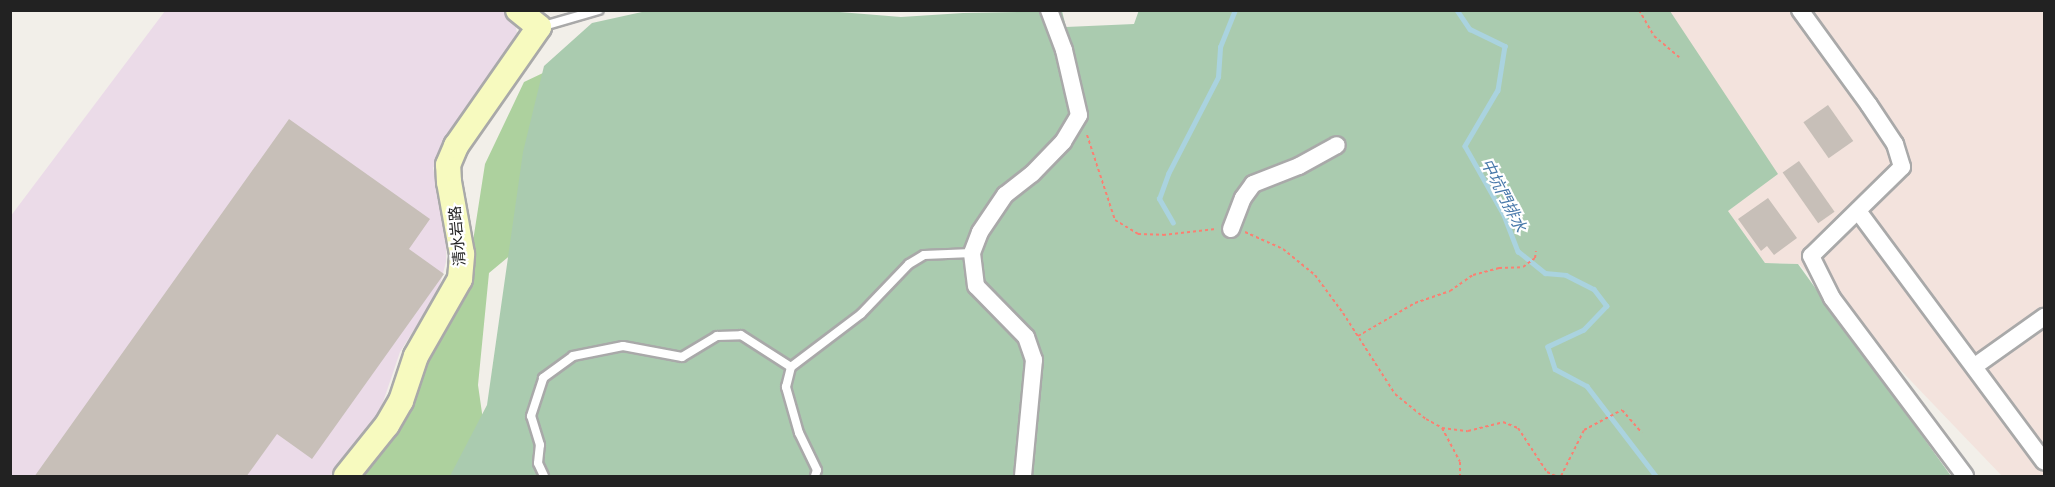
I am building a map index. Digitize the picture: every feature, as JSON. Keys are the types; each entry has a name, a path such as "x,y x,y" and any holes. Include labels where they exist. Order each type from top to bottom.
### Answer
{"street":[{"path":"518,10 539,27"},
{"path":"1023,477 1034,360 1026,337 976,286 972,253 980,232 1005,195 1032,174 1063,142 1079,115 1064,50 1048,10"},
{"path":"1800,10 1895,144 1902,167 1811,256 1832,298 1965,477"},
{"name":"清水岩路","path":"346,477 392,417 401,401 416,356 460,279 462,254 448,165 456,146 539,27"},
{"path":"1231,230 1243,198 1253,184 1299,166 1337,145"},
{"path":"1858,211 2044,461"},
{"path":"1975,366 2044,317"}],"lane":[{"path":"539,27 599,10"},
{"path":"815,477 817,470 799,433 786,387 791,367 861,314 909,264 924,255 972,253"},
{"path":"543,477 538,463 540,445 531,416 543,378 573,356 624,345 682,357 717,336 741,335 791,367"}],"path":[{"path":"1639,10 1654,36 1679,57"},
{"path":"1079,115 1097,159 1115,220 1138,234 1163,235 1196,229 1248,232 1283,249 1315,275 1395,394 1426,419 1442,428 1468,431 1503,422 1518,428 1547,472 1556,477"},
{"path":"1358,336 1415,303 1450,291 1473,275 1499,268 1523,267 1535,258 1536,251"},
{"path":"1561,477 1584,430 1622,411 1642,433"},
{"path":"1442,428 1460,462 1460,477"}],"shaded area":[{"path":"503,10 515,22 519,44 506,70 433,168 447,229 446,262 438,292 400,352 379,414 360,443 331,476 11,476 10,217 165,11"},
{"path":"1666,11 2044,11 2044,476 2002,476 1799,264 1765,263 1728,211 1777,174"}],"green space":[{"path":"651,10 815,10 901,17 1062,11 1066,27 1134,24 1139,10 1670,11 1778,174 1728,211 1765,263 1798,264 1951,476 450,476 487,405 523,152 544,66 592,23"},
{"path":"621,36 545,226 489,273 478,385 491,476 346,476 433,350 464,299 485,164 524,82"}],"building":[{"path":"1828,105 1853,141 1829,158 1803,122"},
{"path":"289,119 430,219 409,249 444,274 312,459 277,434 246,477 34,477"},
{"path":"1799,161 1835,212 1818,223 1783,172"},
{"path":"1768,198 1797,238 1774,255 1767,246 1761,251 1738,219"}],"waterway":[{"path":"1173,223 1159,199 1168,174 1218,77 1220,47 1235,10"},
{"name":"中坑門排水","path":"1457,10 1470,29 1505,46 1498,90 1465,146 1504,215 1518,251 1545,273 1566,275 1594,289 1607,306 1584,330 1548,347 1555,369 1587,386 1656,476"}]}
